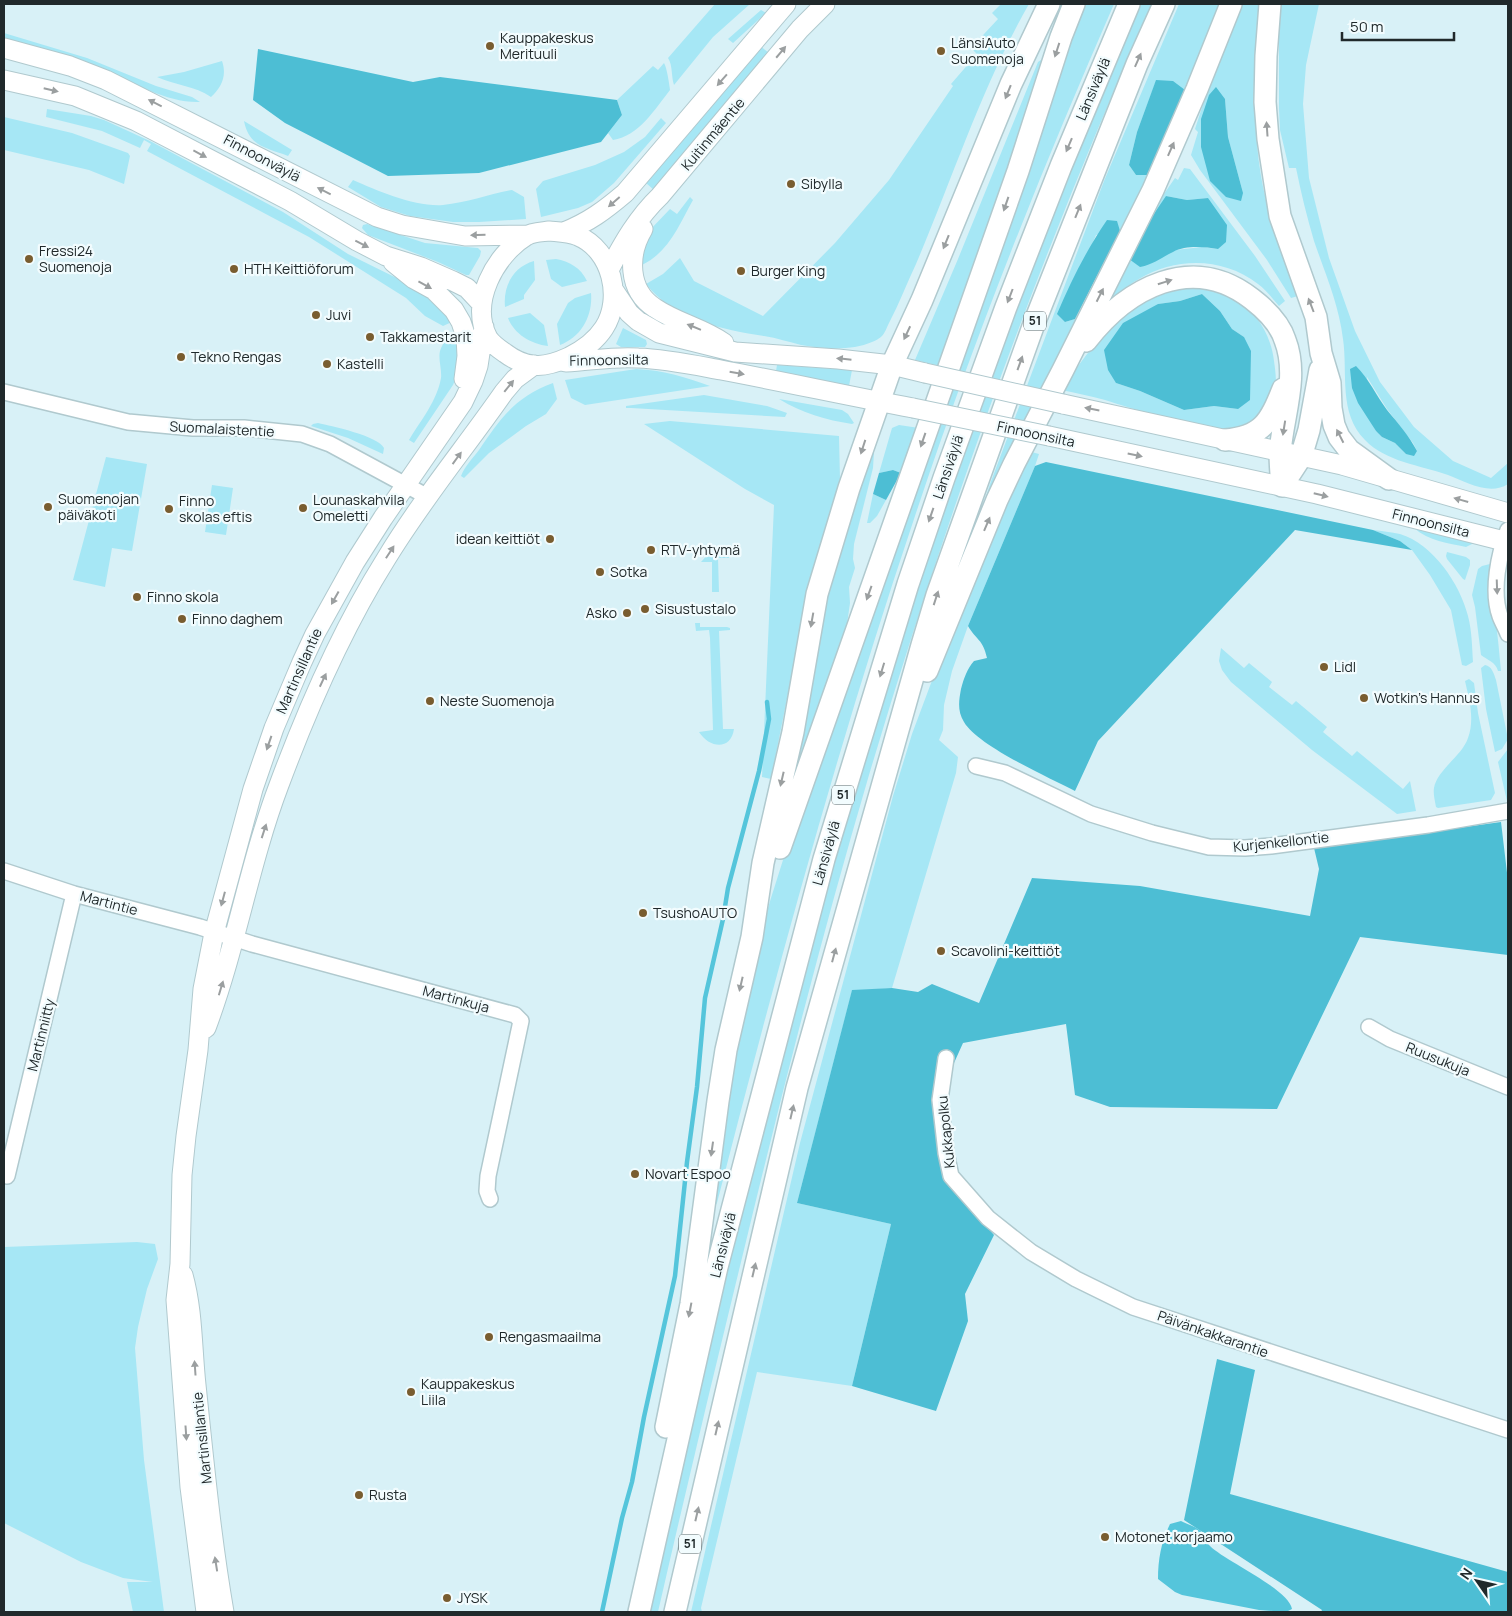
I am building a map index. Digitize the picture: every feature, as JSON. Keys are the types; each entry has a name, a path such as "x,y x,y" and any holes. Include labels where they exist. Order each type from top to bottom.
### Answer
{"highway":[{"path":"638,1612 639,1558 691,1304 725,1059 752,937 763,863 793,732 817,594 868,430 880,402 892,365 922,300 1011,84 1048,4"},
{"path":"752,937 789,818 995,236 1061,36 1074,4"},
{"name":"Länsiväylä","path":"638,1612 717,1267 838,811 908,584 996,334 1060,166 1129,4"},
{"name":"51","path":"675,1612 797,1088 922,644 940,586 1035,321 1137,64 1164,4"},
{"path":"858,867 935,650 997,500 1153,190 1197,89 1230,4"},
{"path":"1270,4 1265,102 1268,139 1280,216 1316,317 1322,353 1330,383 1334,425 1339,437 1349,450 1389,479"},
{"path":"1063,370 1097,327 1121,304 1144,289 1169,280 1194,276 1221,280 1240,290 1260,306 1277,325 1285,339 1291,370 1280,452 1282,486"},
{"path":"1282,486 1301,457 1318,384 1322,353"},
{"path":"1225,440 1241,439 1257,431 1265,424 1275,408 1291,370"}],"main road":[{"name":"Kuitinmäentie","path":"564,232 585,224 625,193 786,4"},
{"name":"Kuitinmäentie","path":"609,270 622,246 646,210 660,196 800,29 825,4"},
{"name":"Finnoonväylä","path":"4,48 70,66 106,80 377,217 402,225 465,236 527,235"},
{"name":"Finnoonväylä","path":"4,80 75,96 136,121 290,201 356,241 386,256 421,267 467,288 481,303"},
{"path":"660,196 641,232 632,258 632,271 635,282 646,301 655,308 711,334 735,352"},
{"path":"542,232 564,232 580,237 590,244 604,260 609,270 613,289 609,317 595,340 582,351 560,362 534,366 522,362 498,348 489,339 484,327 481,303 486,285 493,272 503,258 527,235 542,232"},
{"path":"386,256 414,279 434,290 446,300 460,322 466,337 467,356 463,402"},
{"path":"613,289 629,313 647,327 659,333 735,352 838,359 892,365 1342,465 1508,513"},
{"name":"Martinsillantie","path":"206,1612 190,1487 176,1300 180,1264 182,1175 186,1136 198,1050 203,989 214,933 253,789 274,728 315,634 360,554 463,402 478,366 484,327"},
{"name":"Finnoonsilta","path":"560,362 638,358 662,360 766,378 1282,486 1507,538"},
{"name":"Martinsillantie","path":"198,1050 220,993 260,841 279,785 321,684 351,620 386,559 428,497 504,392 515,379 534,366"},
{"name":"Martinsillantie","path":"180,1264 189,1296 212,1537 224,1612"}],"street":[{"name":"Suomalaistentie","path":"4,392 136,423 193,428 244,428 302,434 330,444 428,497"},
{"path":"1507,538 1496,583 1500,614 1508,632"},
{"name":"Kurjenkellontie","path":"976,766 1004,772 1090,814 1152,833 1210,846 1245,848 1271,846 1508,811"},
{"name":"Martintie","path":"4,871 74,894 200,927 214,933"},
{"name":"Martinniitty","path":"7,1176 74,894"},
{"name":"Martinkuja","path":"214,933 515,1015 521,1021 488,1176 487,1191 490,1199"},
{"name":"Ruusukuja","path":"1369,1027 1390,1039 1508,1087"},
{"name":"Kukkapolku","path":"946,1058 940,1100 946,1153 951,1176"},
{"name":"Päivänkakkarantie","path":"951,1176 988,1218 1031,1252 1076,1279 1133,1307 1508,1430"}],"shaded area":[{"path":"715,4 750,4 713,37 674,85 671,64 668,58"},
{"path":"1001,4 1029,4 982,99 916,264 893,316 881,337 873,342 856,347 828,348 801,345 732,330 700,321 684,314 657,296 646,284 663,274 680,258 694,281 763,316 835,243 889,180 953,86 951,84 977,54 971,48 998,19 992,13"},
{"path":"1081,4 1114,4 1008,259 959,388 914,519 859,688 809,859 717,1203 714,1208 727,1094 750,970 771,898 796,819"},
{"path":"1141,4 1152,4 1072,193 998,385 930,579 869,775 802,1015 720,1346 658,1612 649,1612 754,1161 822,906 874,724 930,551 1023,292 1105,85"},
{"path":"1179,4 1223,4 1168,146 979,518 990,484 1104,181","holes":["1156,81 1136,175 1129,165 1137,132","1120,231 1075,319 1065,322 1096,235"]},
{"path":"1243,4 1262,4 1256,90 1258,155 1264,191 1272,221 1298,296 1291,298 1267,260 1200,170 1191,155 1198,132 1195,129 1208,89","holes":["1209,95 1225,99 1228,137 1243,193"]},
{"path":"1281,4 1319,4 1306,65 1303,104 1309,178 1329,258 1355,331 1380,382 1414,427 1453,461 1491,478 1508,463 1508,484 1494,489 1478,487 1448,475 1393,458 1373,447 1365,440 1351,418 1347,405 1341,326 1331,289 1314,241 1296,168 1289,168 1280,130 1279,30","holes":["1367,377 1387,409 1413,443 1417,451 1406,454 1395,443 1382,437 1376,431 1370,420"]},
{"path":"761,10 766,13 733,43 728,39"},
{"path":"4,33 87,58 156,86 192,97 200,102 163,96 81,62 43,49 4,39"},
{"path":"760,46 769,53 654,190 646,183"},
{"path":"258,49 413,82 440,77 617,100 622,115 601,142 479,173 388,176 285,123 253,100"},
{"path":"1041,60 1040,75 940,366 915,360 1038,62"},
{"path":"222,61 224,76 218,89 211,97 198,90 157,77 184,72"},
{"path":"664,63 670,90 646,121 631,133 613,140 608,133 622,115 617,100 653,66 658,70"},
{"path":"1156,80 1173,81 1185,90 1169,131 1148,175 1136,175 1129,165 1137,132"},
{"path":"1216,87 1225,99 1228,137 1243,193 1241,201 1226,197 1210,181 1201,147 1201,119 1209,95"},
{"path":"47,109 104,120 150,141 283,212 348,254 423,291 454,321 443,326 425,316 406,298 309,237 147,151 151,144 144,140 140,148 102,131 46,117"},
{"path":"4,117 72,133 128,153 130,156 124,184 89,170 4,150"},
{"path":"661,118 666,123 614,183 592,202 578,208 541,217 536,189 543,181 595,165 624,152 645,137"},
{"path":"244,121 292,150 288,156 260,145 246,130"},
{"path":"1184,168 1190,169 1255,256 1285,301 1279,306 1258,284 1230,269 1199,263 1184,264 1153,272 1133,282 1098,314 1157,204 1175,178 1178,180","holes":["1166,196 1187,200 1208,198 1218,249 1202,247 1175,250"]},
{"path":"353,180 409,201 432,205 461,202 512,190 524,197 526,219 453,222 410,216 381,207 348,187"},
{"path":"1166,196 1187,200 1208,198 1227,225 1226,242 1218,249 1184,248 1168,254 1154,263 1140,267 1129,259 1149,221"},
{"path":"690,197 693,200 672,237 659,253 642,265 643,242 649,231 670,209 677,214"},
{"path":"1107,220 1117,221 1120,231 1075,319 1065,322 1057,314 1080,266"},
{"path":"367,224 425,243 478,248 481,251 480,256 469,275 466,275 368,235 362,228 363,225"},
{"path":"556,259 574,266 587,281 562,287 551,279 546,260"},
{"path":"534,261 535,280 524,295 524,299 505,307 506,292 511,278 520,268"},
{"path":"1188,288 1220,293 1246,307 1265,330 1271,345 1276,382 1275,388 1264,409 1254,422 1246,426 1232,428 1196,425 1061,390 1087,355 1114,324 1146,301 1166,293","holes":["1202,294 1220,311 1232,329 1244,337 1238,409 1214,406 1184,410 1116,383 1158,304 1180,301"]},
{"path":"591,293 588,317 580,331 560,345 557,324 568,303 575,298"},
{"path":"1202,294 1220,311 1232,329 1244,337 1251,351 1250,400 1238,409 1214,406 1184,410 1116,383 1108,370 1104,350 1123,323 1158,304 1180,301"},
{"path":"530,313 544,325 548,346 535,343 524,337 514,329 508,318"},
{"path":"623,328 646,340 647,344 645,347 621,347 616,344"},
{"path":"458,333 459,370 453,385 414,443 409,440 428,410 439,386 441,378 439,357 441,348 447,340"},
{"path":"777,365 852,370 849,386 776,371"},
{"path":"1356,366 1410,440 1417,451 1414,456 1406,454 1395,443 1382,437 1376,431 1358,403 1352,388 1350,369"},
{"path":"636,369 674,374 710,386 585,405 571,398 565,380"},
{"path":"553,383 557,399 546,414 489,453 464,478 461,476 494,428 510,410 540,388"},
{"path":"704,395 767,406 787,413 785,417 626,408 626,406"},
{"path":"779,399 842,410 848,414 854,423 814,415"},
{"path":"670,421 839,436 840,479 805,608 771,779 762,777 774,505 745,489 644,424"},
{"path":"318,423 373,439 384,448 383,454 348,438 311,426"},
{"path":"899,425 919,428 901,473 893,470 879,473 892,428"},
{"path":"872,450 874,452 873,468 854,544 853,559 855,568 849,587 850,603 846,631 794,776 792,774 823,610"},
{"path":"1028,451 1039,454 1035,466 968,626 952,671 944,705 943,730 939,740 958,757 956,773 892,988 852,991 797,1203 891,1224 852,1386 757,1372 701,1608 702,1612 691,1612 800,1143 893,796 912,734 955,619"},
{"path":"106,457 147,464 132,551 112,548 105,587 73,580"},
{"path":"1046,462 1373,530 1400,541 1412,550 1295,530 1098,741 1075,791 998,751 983,741 964,722 959,710 961,689 968,670 974,661 987,658 981,643 968,626 1035,466"},
{"path":"893,470 901,473 886,500 873,494 879,473"},
{"path":"212,485 233,488 226,535 205,532"},
{"path":"873,494 886,500 877,516 870,523 867,523"},
{"path":"1414,528 1474,543 1466,547 1446,543 1432,539"},
{"path":"1373,530 1400,534 1412,539 1434,556 1443,567 1459,591 1468,616 1473,662 1466,666 1462,665 1451,610 1412,550 1400,541"},
{"path":"717,547 722,547 727,551 729,558 718,558 719,592 712,592 712,562 701,562"},
{"path":"1447,552 1466,557 1470,560 1465,580 1447,559"},
{"path":"1490,564 1501,671 1498,671 1493,663 1481,655 1472,595 1478,569"},
{"path":"695,623 700,623 700,627 730,628 730,630 719,631 723,729 734,729 729,741 724,744 714,744 699,732 713,730 710,638 709,630 696,631"},
{"path":"1221,648 1244,668 1249,663 1272,682 1269,687 1292,705 1296,701 1327,727 1323,732 1352,756 1357,751 1403,789 1410,781 1416,811 1397,814 1312,750 1231,682 1222,670 1219,661"},
{"path":"1485,665 1491,669 1496,680 1508,739 1502,749 1495,752 1486,709 1481,668"},
{"path":"1469,679 1474,683 1478,713 1495,793 1491,800 1438,808 1436,807 1434,793 1436,781 1444,769 1461,751 1470,731 1471,709 1465,681"},
{"path":"1508,749 1508,801 1507,801 1498,762"},
{"path":"1501,822 1508,881 1508,955 1360,937 1277,1109 1110,1107 1075,1095 1066,1024 963,1043 936,1103 943,1175 994,1235 965,1294 968,1321 936,1411 852,1386 891,1224 797,1203 852,990 892,988 918,992 932,984 979,1003 1032,878 1140,886 1310,916 1319,869 1314,848"},
{"path":"137,1242 155,1244 158,1259 147,1289 135,1348 144,1460 164,1612 133,1612 127,1582 153,1582 123,1578 81,1562 4,1523 4,1247"},
{"path":"1217,1359 1255,1370 1230,1494 1508,1572 1508,1612 1321,1612 1322,1610 1184,1520"},
{"path":"1181,1521 1200,1530 1209,1544 1218,1552 1269,1584 1288,1601 1292,1609 1286,1612 1259,1610 1182,1595 1158,1579 1164,1538 1170,1524"}],"waterway":[{"path":"602,1612 622,1518 632,1482 644,1417 675,1276 697,1087 705,998 728,888 759,771 769,719 767,702"}],"place":[{"name":"Kauppakeskus Merituuli","path":"490,46"},
{"name":"LänsiAuto Suomenoja","path":"941,51"},
{"name":"Sibylla","path":"791,184"},
{"name":"Fressi24 Suomenoja","path":"29,259"},
{"name":"HTH Keittiöforum","path":"234,269"},
{"name":"Burger King","path":"741,271"},
{"name":"Juvi","path":"316,315"},
{"name":"Takkamestarit","path":"370,337"},
{"name":"Tekno Rengas","path":"181,357"},
{"name":"Kastelli","path":"327,364"},
{"name":"Suomenojan päiväkoti","path":"48,507"},
{"name":"Lounaskahvila Omeletti","path":"303,508"},
{"name":"Finno skolas eftis","path":"169,509"},
{"name":"idean keittiöt","path":"550,539"},
{"name":"RTV-yhtymä","path":"651,550"},
{"name":"Sotka","path":"600,572"},
{"name":"Finno skola","path":"137,597"},
{"name":"Sisustustalo","path":"645,609"},
{"name":"Asko","path":"627,613"},
{"name":"Finno daghem","path":"182,619"},
{"name":"Lidl","path":"1324,667"},
{"name":"Wotkin's Hannus","path":"1364,698"},
{"name":"Neste Suomenoja","path":"430,701"},
{"name":"TsushoAUTO","path":"643,913"},
{"name":"Scavolini-keittiöt","path":"941,951"},
{"name":"Novart Espoo","path":"635,1174"},
{"name":"Rengasmaailma","path":"489,1337"},
{"name":"Kauppakeskus Liila","path":"411,1392"},
{"name":"Rusta","path":"359,1495"},
{"name":"Motonet korjaamo","path":"1105,1537"},
{"name":"JYSK","path":"447,1598"}]}
